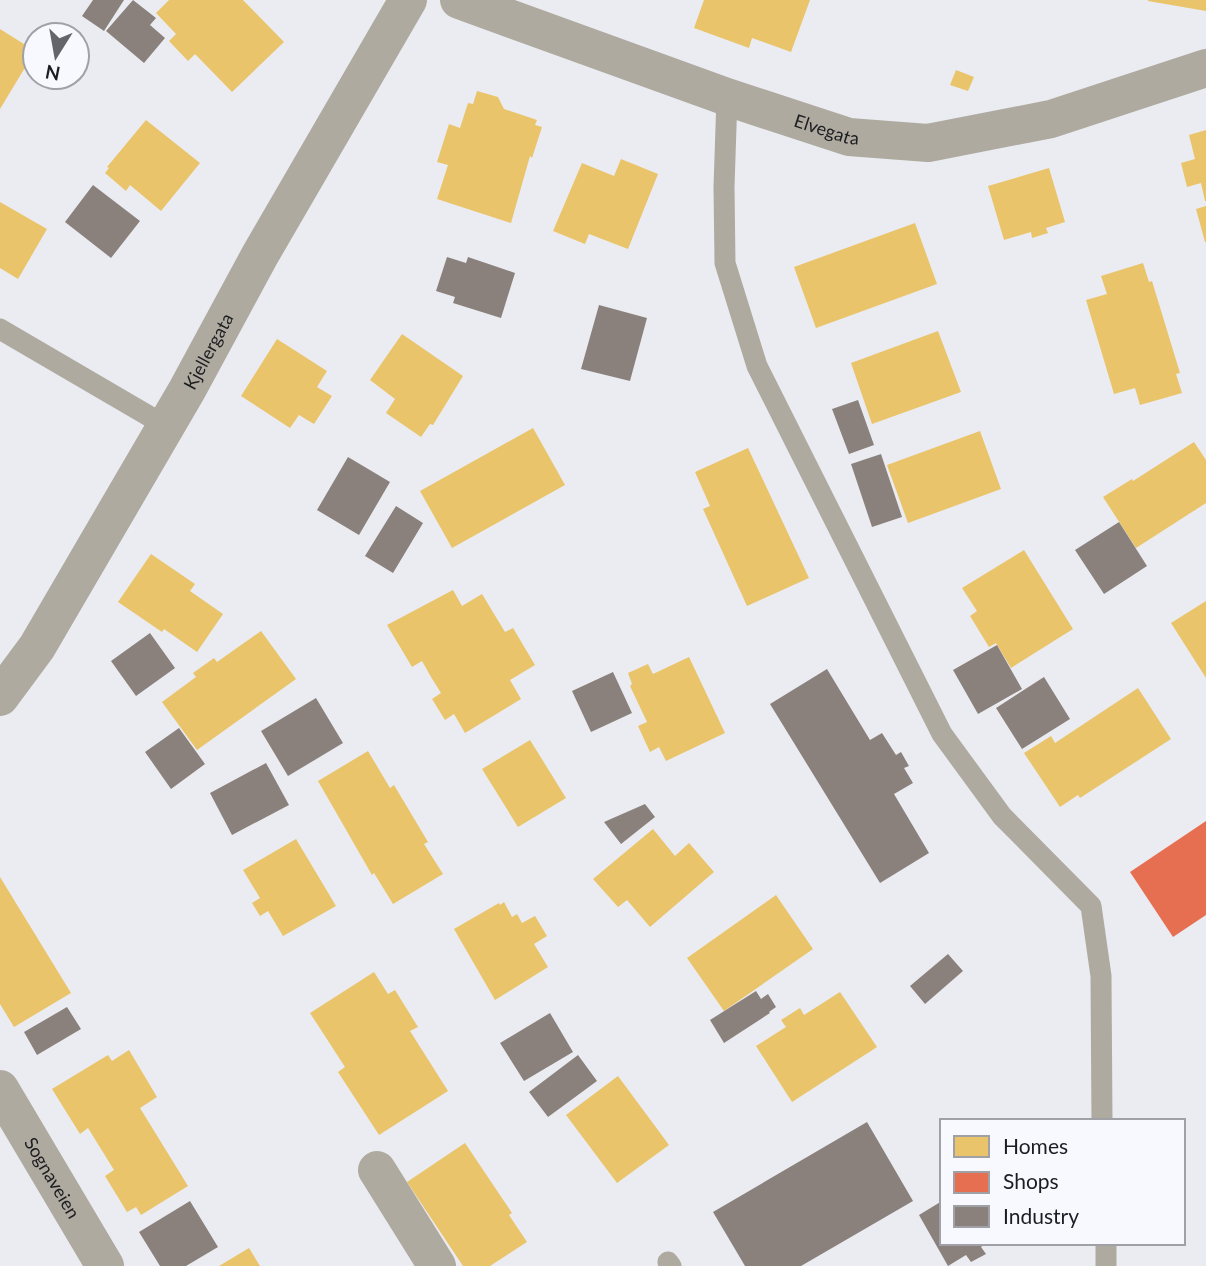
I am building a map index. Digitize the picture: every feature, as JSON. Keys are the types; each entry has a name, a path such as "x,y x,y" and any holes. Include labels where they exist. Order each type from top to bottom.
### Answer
{"street":[{"name":"Kjellergata","path":"0,697 37,647 408,0"},
{"name":"Elvegata","path":"459,0 727,97 849,137 928,143 1051,119 1206,68"},
{"name":"Sognaveien","path":"0,1089 105,1266"},
{"path":"377,1170 437,1266"}],"lane":[{"path":"727,97 725,263 757,366 942,734 1002,816 1091,906 1101,976 1102,1119"},
{"path":"0,329 166,426"},
{"path":"1106,1245 1106,1266"}],"building: Homes":[{"path":"169,0 243,0 284,42 232,92 195,54 188,61 169,41 176,34 156,13"},
{"path":"704,0 810,0 791,52 752,38 749,48 694,28"},
{"path":"1206,0 1206,11 1148,1"},
{"path":"0,29 21,42 21,74 0,109"},
{"path":"956,70 974,77 968,91 950,85"},
{"path":"477,91 498,97 504,109 537,120 535,125 542,127 532,158 530,156 511,223 437,199 448,165 437,162 449,124 460,128 468,103 473,104"},
{"path":"146,120 200,163 161,211 130,185 126,191 105,173"},
{"path":"1206,130 1205,201 1201,183 1187,187 1181,163 1195,159 1189,135"},
{"path":"621,159 658,174 628,249 589,234 585,244 553,231 582,163 614,176"},
{"path":"1049,168 1065,222 1046,228 1048,233 1032,238 1031,232 1004,240 988,186"},
{"path":"0,202 47,229 18,279 0,268"},
{"path":"1206,206 1206,242 1205,242 1196,209"},
{"path":"915,223 937,284 816,328 794,267"},
{"path":"1143,263 1149,282 1152,281 1180,373 1176,374 1182,393 1140,405 1135,388 1114,394 1086,300 1107,294 1101,276"},
{"path":"938,331 961,392 872,424 851,363"},
{"path":"402,334 463,376 433,425 430,424 421,437 386,413 395,399 370,380"},
{"path":"277,339 327,371 317,387 332,396 314,424 299,415 290,428 241,396"},
{"path":"533,428 565,485 452,548 420,491"},
{"path":"980,431 1001,489 908,523 887,465"},
{"path":"1194,442 1206,460 1206,503 1136,548 1103,497"},
{"path":"748,448 809,578 747,606 703,509 710,506 695,472"},
{"path":"1024,550 1073,629 1011,668 996,643 989,647 970,616 977,611 962,588"},
{"path":"151,554 195,584 190,591 223,614 197,652 118,602"},
{"path":"453,590 462,606 482,594 505,632 513,628 535,665 510,680 521,699 465,733 454,714 445,720 432,699 441,693 422,661 412,667 387,625"},
{"path":"1206,601 1206,678 1171,623"},
{"path":"261,631 296,679 197,750 162,702 196,677 193,673 214,658 217,662"},
{"path":"689,657 725,733 666,761 659,747 650,752 638,726 647,722 630,686 632,684 628,673 648,664 653,674"},
{"path":"1138,688 1171,739 1080,798 1078,795 1060,807 1024,753 1051,736 1055,743"},
{"path":"530,740 566,798 518,827 482,769"},
{"path":"368,751 390,788 394,785 428,842 424,844 443,874 393,904 374,873 372,875 318,781"},
{"path":"653,829 675,856 689,843 714,872 650,927 627,900 618,907 593,879"},
{"path":"296,839 336,906 283,936 268,911 260,916 252,903 260,898 243,870"},
{"path":"0,877 71,993 14,1027 0,1004"},
{"path":"776,895 813,949 724,1011 687,958"},
{"path":"504,902 512,917 517,914 522,923 535,916 547,936 534,944 548,967 495,1000 454,929"},
{"path":"374,972 388,994 395,990 418,1027 410,1031 448,1091 379,1135 338,1072 345,1067 310,1013"},
{"path":"840,992 877,1047 792,1102 756,1046 786,1027 781,1020 800,1008 804,1015"},
{"path":"129,1050 157,1097 140,1108 188,1186 141,1215 136,1207 127,1212 105,1176 114,1170 88,1128 80,1134 52,1089 108,1055 112,1061"},
{"path":"618,1076 669,1145 617,1183 566,1115"},
{"path":"465,1143 512,1213 509,1215 527,1242 490,1266 463,1266 407,1182"},
{"path":"249,1248 260,1266 219,1266"}],"building: Shops":[{"path":"1206,821 1206,915 1173,937 1130,872"}],"building: Industry":[{"path":"93,0 124,0 104,31 82,16"},
{"path":"133,0 156,18 150,25 165,38 144,63 106,31"},
{"path":"93,185 140,221 111,258 65,222"},
{"path":"447,257 466,263 468,257 515,273 501,318 453,303 455,297 436,291"},
{"path":"599,305 647,318 630,381 581,369"},
{"path":"858,400 874,445 849,454 832,409"},
{"path":"881,454 902,517 872,527 851,464"},
{"path":"348,457 390,482 359,535 317,510"},
{"path":"396,506 423,523 393,573 365,556"},
{"path":"1119,522 1147,566 1104,594 1075,550"},
{"path":"150,633 175,668 136,696 111,661"},
{"path":"997,645 1022,689 978,714 953,670"},
{"path":"827,669 870,740 882,733 896,755 901,752 909,766 904,768 913,783 894,794 929,853 880,883 770,704"},
{"path":"613,672 632,713 591,732 572,691"},
{"path":"1044,677 1070,719 1022,749 996,708"},
{"path":"316,698 343,743 288,776 261,731"},
{"path":"179,728 205,764 171,789 145,752"},
{"path":"266,763 289,805 232,835 210,793"},
{"path":"645,804 655,817 621,844 604,822"},
{"path":"948,954 963,971 925,1004 910,986"},
{"path":"756,991 761,999 768,994 776,1007 724,1043 710,1020"},
{"path":"67,1007 81,1029 37,1055 24,1032"},
{"path":"550,1013 573,1052 524,1081 500,1043"},
{"path":"578,1055 597,1081 548,1117 529,1092"},
{"path":"867,1122 913,1201 801,1266 745,1266 713,1212"},
{"path":"190,1201 218,1247 186,1266 160,1266 139,1232"},
{"path":"940,1202 940,1245 984,1245 981,1247 986,1254 971,1262 966,1255 948,1266 919,1215"}]}
